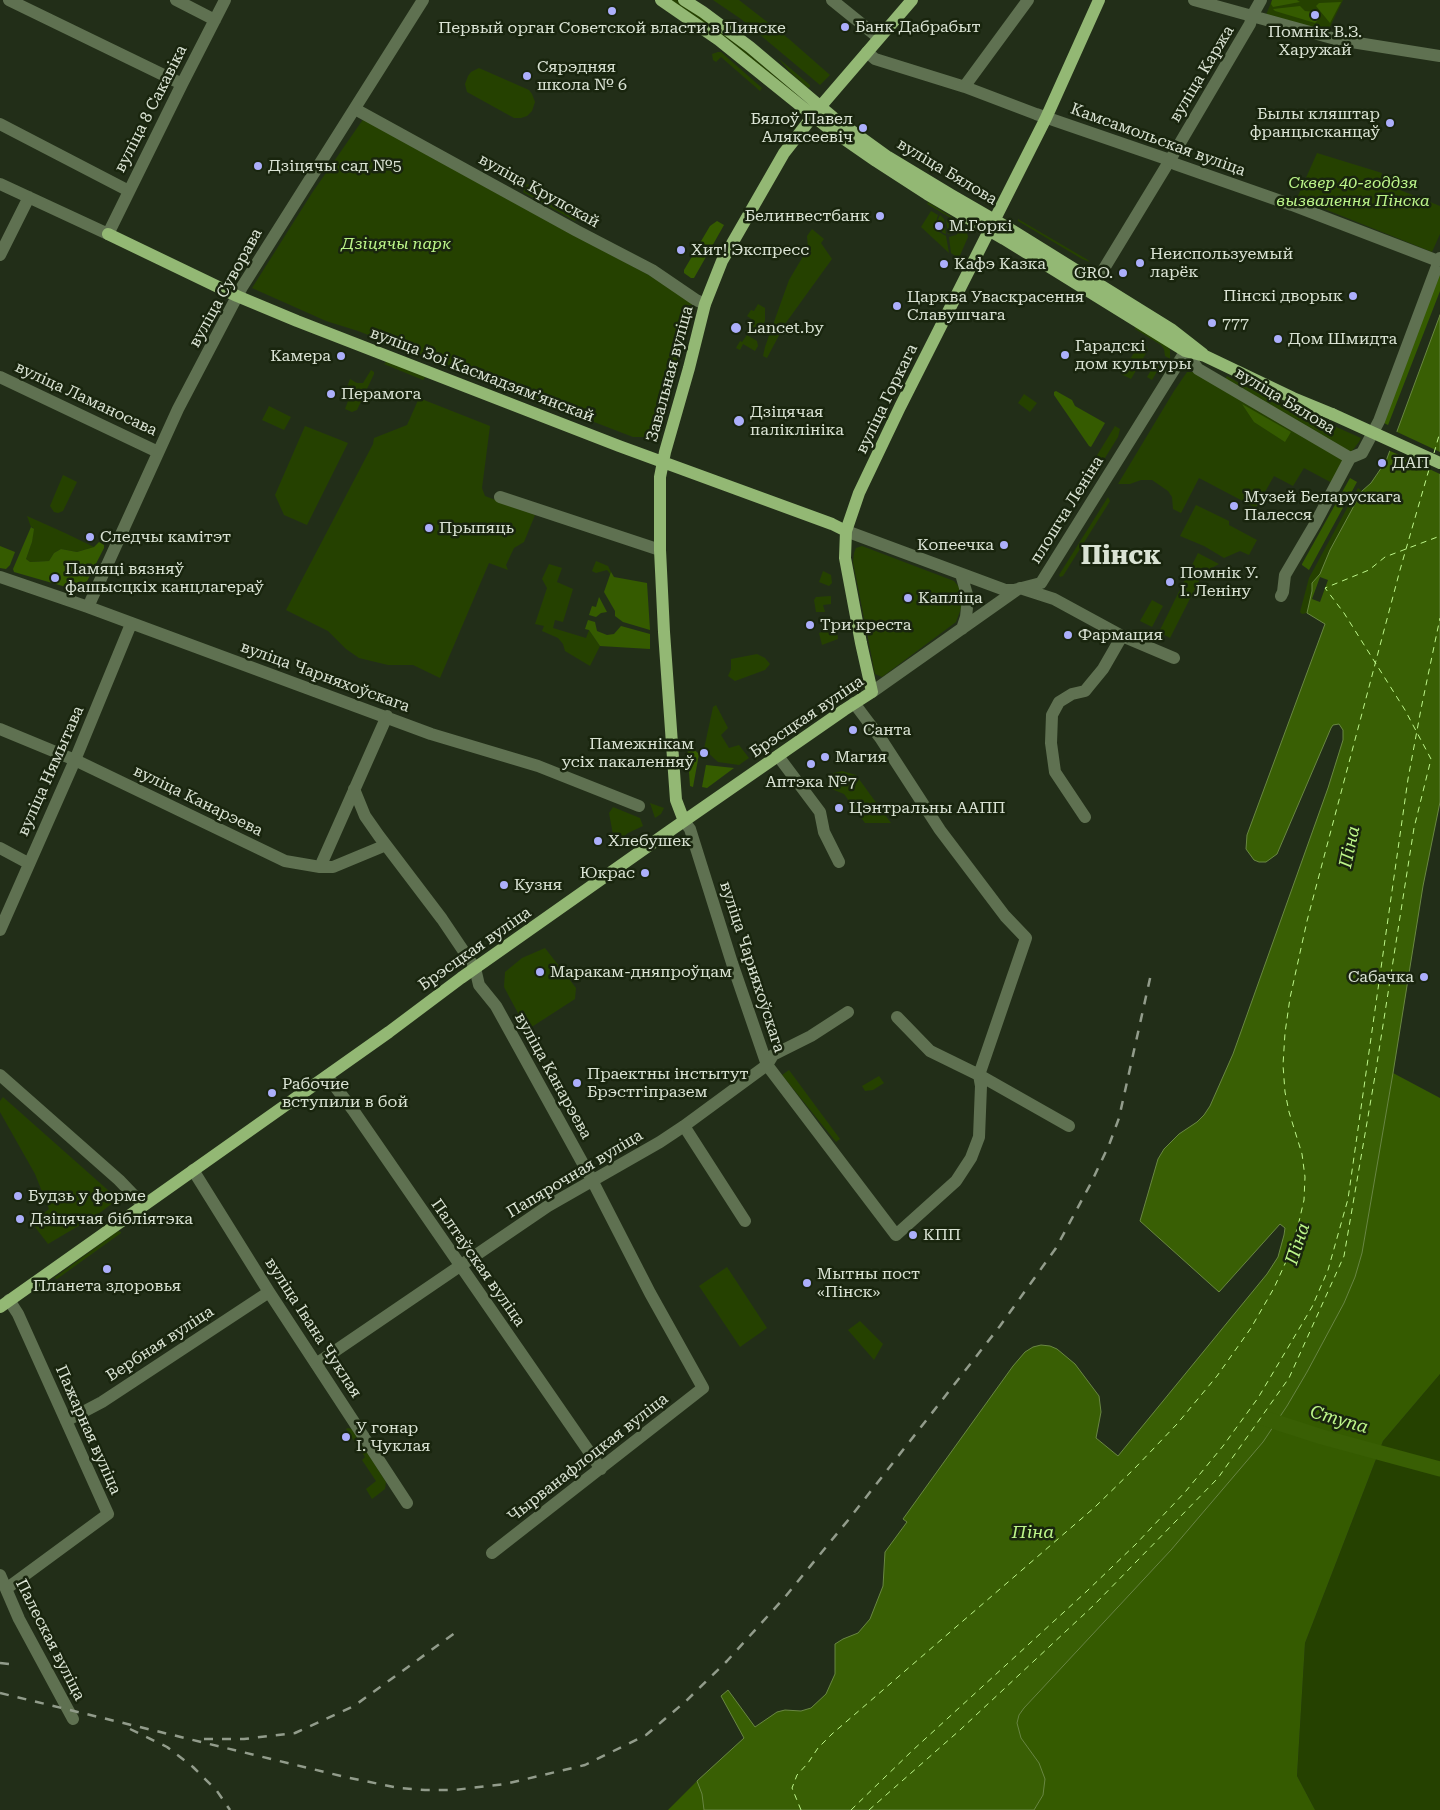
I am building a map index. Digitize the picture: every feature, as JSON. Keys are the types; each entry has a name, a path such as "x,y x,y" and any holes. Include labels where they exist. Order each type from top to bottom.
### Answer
{"main road":[{"name":"вуліца Бялова","path":"660,0 719,40 816,111 992,225 1093,286 1171,329 1187,347 1293,398 1440,463"},
{"name":"вуліца Бялова","path":"684,0 750,47 816,111"},
{"name":"Завальная вуліца","path":"684,821 676,800 660,550 660,477 705,304 712,283 726,253 784,154 816,111 912,0"},
{"name":"вуліца Горкага","path":"872,692 845,558 846,530 860,493 896,415 1046,118 1099,0"},
{"name":"вуліца Зоі Касмадзямʼянскай","path":"108,234 237,296 306,325 619,446 664,461 846,530"},
{"name":"Брэсцкая вуліца","path":"4,1304 389,1032 475,968 872,692"}],"street":[{"path":"9,0 182,84"},
{"path":"176,0 215,20"},
{"name":"вуліца 8 Сакавіка","path":"108,234 225,0"},
{"name":"вуліца Суворава","path":"88,607 158,452 237,296 423,0"},
{"path":"832,0 879,38"},
{"path":"965,87 1028,0"},
{"path":"1194,0 1338,40 1440,56"},
{"name":"вуліца Каржа","path":"1093,286 1250,24 1252,16 1261,0"},
{"name":"Камсамольская вуліца","path":"867,52 875,59 965,87 1046,118 1170,160 1174,164 1292,205 1439,260"},
{"name":"вуліца Крупскай","path":"356,109 652,270 705,304"},
{"path":"0,124 129,191"},
{"name":"вуліца Зоі Касмадзямʼянскай","path":"0,184 108,234"},
{"path":"0,255 29,197"},
{"path":"1281,596 1285,575 1316,524 1350,458 1362,453 1379,421 1439,260"},
{"name":"вуліца Бялова","path":"1187,347 1198,368 1350,458"},
{"name":"плошча Леніна","path":"1020,588 1041,583 1187,347"},
{"name":"вуліца Ламаносава","path":"0,376 158,452"},
{"path":"500,497 660,550"},
{"name":"вуліца Зоі Касмадзямʼянскай","path":"846,530 1005,590 1020,588"},
{"path":"961,574 968,598 966,617 962,629"},
{"name":"вуліца Чарняхоўскага","path":"0,577 88,607 432,734 538,766 638,806"},
{"path":"1020,588 1054,599 1122,636 1174,658"},
{"name":"Брэсцкая вуліца","path":"872,692 1020,588"},
{"name":"вуліца Нямытава","path":"0,930 75,760 131,624"},
{"path":"1085,817 1055,772 1051,743 1052,715 1059,702 1072,694 1085,690 1089,686 1104,669 1122,636"},
{"path":"854,703 881,738 940,830 1005,916 1026,938 979,1075"},
{"path":"320,867 387,716"},
{"name":"вуліца Канарэева","path":"0,729 75,760 285,861 320,867 333,867 386,844"},
{"path":"778,756 820,812 824,832 839,862"},
{"name":"вуліца Канарэева","path":"354,789 365,816 442,919 475,968 479,985 496,1006 592,1180 650,1293 703,1388"},
{"name":"вуліца Чарняхоўскага","path":"684,821 690,829 767,1066 896,1235 956,1181 971,1158 979,1137 979,1075"},
{"path":"0,848 28,863"},
{"name":"Папярочная вуліца","path":"316,1364 548,1206 660,1142 684,1126 767,1066 773,1055 811,1036 848,1012"},
{"path":"897,1017 930,1051 979,1075 1069,1126"},
{"path":"0,1075 87,1151 143,1205"},
{"name":"Палтаўская вуліца","path":"327,1076 353,1110 601,1469"},
{"path":"684,1126 745,1221"},
{"name":"вуліца Івана Чуклая","path":"193,1170 407,1503"},
{"name":"Вербная вуліца","path":"66,1421 102,1402 270,1292"},
{"name":"Пажарная вуліца","path":"4,1304 18,1314 108,1514 6,1589"},
{"name":"Чырванафлоцкая вуліца","path":"492,1552 703,1388"},
{"name":"Палеская вуліца","path":"0,1576 18,1619 72,1719"}],"green space":[{"path":"671,0 677,0 717,27 800,97 798,100 730,41"},
{"path":"713,0 739,0 789,39 830,75 820,85 741,19"},
{"path":"1272,0 1343,0 1327,33 1266,15"},
{"path":"721,52 762,88 760,91 721,57 716,62 713,60 712,54"},
{"path":"778,58 810,87 808,88 791,73"},
{"path":"479,68 529,90 535,102 532,111 527,116 514,118 467,92 465,84 468,76"},
{"name":"Дзіцячы парк","path":"364,118 694,300 655,437 633,437 358,331 326,321 252,288 312,193"},
{"name":"Сквер 40-годдзя вызвалення Пінска","path":"1317,153 1382,173 1380,182 1440,206 1440,234 1432,252 1297,198"},
{"path":"527,184 579,213 575,221 523,192"},
{"path":"928,202 961,223 961,224 927,204"},
{"path":"931,211 938,215 935,226 939,232 946,236 949,253 921,227"},
{"path":"940,215 944,219 946,234 938,226"},
{"path":"1018,219 1088,260 1090,262 1018,221"},
{"path":"946,220 959,227 956,231 948,234"},
{"path":"812,229 824,239 821,243 832,259 785,324 767,358 763,356 765,347 789,280 808,248 807,236"},
{"path":"962,229 967,233 968,237 958,260 951,253 949,237 956,235"},
{"path":"758,304 765,308 765,321 761,328 755,327 753,331 749,330 753,320 747,316 751,310 754,311"},
{"path":"1135,324 1167,345 1170,350 1170,359 1165,356 1161,345 1135,329"},
{"path":"747,335 757,341 758,346 755,351 743,344 740,350 736,348"},
{"path":"1140,343 1146,346 1148,350 1131,379 1121,374"},
{"path":"387,361 425,377 423,380 384,364"},
{"path":"1156,362 1161,365 1152,380 1147,377"},
{"path":"371,370 374,374 357,410 352,412 345,409 351,393 346,390 350,379 357,383 363,383"},
{"path":"1187,372 1194,372 1343,459 1334,484 1304,468 1293,486 1274,476 1256,508 1199,478 1181,513 1173,509 1172,497 1168,491 1152,480 1118,484"},
{"path":"1227,376 1244,386 1361,438 1352,451 1347,451 1225,379"},
{"path":"1024,394 1037,403 1030,412 1018,403"},
{"name":"Прыпяць","path":"419,398 490,426 482,488 485,496 535,515 524,542 514,548 506,565 508,570 489,563 440,678 413,665 388,665 359,658 346,649 328,631 286,610 373,444 374,438 407,425"},
{"path":"269,406 291,417 284,430 262,420"},
{"path":"305,426 348,443 307,525 284,515 275,495"},
{"path":"1115,426 1120,429 1118,437 1095,474 1089,474 1088,470"},
{"path":"63,475 77,482 63,511 58,513 54,512 50,506"},
{"path":"1358,488 1362,491 1330,550 1320,574 1312,583 1307,613 1302,614 1300,612 1309,578"},
{"path":"1108,497 1110,501 1063,576 1060,577 1059,575"},
{"path":"1196,505 1229,521 1229,525 1257,540 1249,555 1240,551 1224,558 1204,546 1180,536"},
{"path":"27,516 94,547 77,552 61,549 54,553 49,561 30,562 26,559 32,542 33,527 31,527"},
{"path":"862,546 954,581 959,587 962,597 962,606 956,622 882,677 875,674 853,562 856,548"},
{"path":"1198,553 1219,564 1203,573 1170,638 1159,632"},
{"path":"596,561 608,566 611,575 607,570 596,573 592,571"},
{"path":"549,564 562,568 557,582 573,589 563,622 555,620 553,628 586,638 589,630 600,646 590,666 565,651 563,644 558,638 542,631 544,626 535,624 547,588 542,579"},
{"path":"823,571 831,575 832,583 829,586 819,582"},
{"path":"831,596 831,604 823,605 825,612 816,612 814,600 816,597"},
{"path":"1152,600 1163,606 1152,627 1140,621"},
{"path":"828,630 829,632 837,631 838,639 822,645 819,633"},
{"path":"757,654 765,658 770,664 765,670 735,681 728,676 731,669 731,659"},
{"path":"716,705 728,728 721,735 729,748 739,745 749,758 739,765 718,762 704,749 713,707"},
{"path":"842,771 856,775 891,823 865,823 844,794 834,790 828,784 827,778 834,773"},
{"path":"650,803 664,808 661,814 655,818"},
{"path":"613,807 640,818 643,826 628,833 617,842 614,840 609,813"},
{"path":"545,948 576,988 575,999 527,1030 504,987 505,972 522,958"},
{"path":"789,1070 840,1139 836,1142 782,1075"},
{"path":"879,1076 884,1083 873,1090 865,1091 862,1086"},
{"path":"3,1097 118,1199 97,1215 48,1244 32,1223 49,1209 35,1174 0,1112 0,1101"},
{"path":"118,1231 121,1233 57,1279 54,1278"},
{"path":"727,1267 767,1328 740,1347 699,1286"},
{"path":"860,1321 883,1344 874,1360 848,1330"},
{"path":"1440,1374 1440,1810 1315,1810 1297,1776 1305,1643 1383,1441"},
{"path":"346,1429 352,1429 386,1482 385,1489 372,1499 366,1489 376,1481 362,1460 365,1457"}],"shaded area":[{"path":"1272,0 1297,0 1300,2 1273,7 1271,4"},
{"path":"1341,2 1330,23 1316,6 1319,3"},
{"path":"1300,6 1305,11 1314,12 1318,20 1315,23 1273,9"},
{"path":"717,221 724,225 694,278 691,278 684,273 684,270 710,226"},
{"path":"1440,271 1440,291 1388,425 1382,422"},
{"path":"1056,391 1072,400 1075,406 1105,423 1091,447 1054,395"},
{"path":"1242,404 1291,432 1285,442 1254,422"},
{"path":"1350,478 1357,482 1309,570 1302,564"},
{"path":"31,527 34,529 32,542 26,559 30,562 49,561 54,553 61,549 77,552 94,547 99,542 104,545 83,589 80,591 14,572 13,569"},
{"path":"0,546 15,552 10,565 6,569 0,568"},
{"path":"611,572 614,577 647,583 650,630 623,622 615,616 615,611 604,592"},
{"path":"599,597 607,612 601,613 596,617 589,615 592,606 596,607"},
{"path":"588,620 595,622 597,631 607,635 614,634 621,626 650,634 650,649 600,646 589,630 585,629"},
{"path":"687,743 699,754 693,787 690,786"},
{"path":"706,765 734,768 707,788 702,787"},
{"path":"1393,1073 1440,1098 1440,1374 1383,1441 1305,1643 1297,1776 1315,1810 1034,1810 1043,1795 1039,1763 1021,1738 1017,1723 1019,1715 1171,1550 1263,1442 1307,1372 1344,1303 1355,1277 1362,1253"},
{"path":"697,1781 702,1794 704,1810 668,1810"}],"water":[{"name":"Піна","path":"1440,315 1440,802 1423,886 1362,1253 1355,1277 1344,1303 1307,1372 1263,1442 1171,1550 1019,1715 1017,1723 1021,1738 1039,1763 1045,1779 1043,1795 1034,1810 704,1810 702,1794 697,1781 744,1738 721,1696 728,1690 755,1727 777,1712 785,1710 801,1711 811,1708 826,1694 835,1674 835,1644 858,1633 870,1619 883,1586 885,1552 907,1522 903,1519 1025,1352 1041,1345 1050,1346 1057,1349 1075,1364 1099,1396 1101,1412 1096,1438 1118,1456 1267,1274 1278,1257 1285,1228 1280,1224 1219,1292 1140,1221 1158,1159 1164,1149 1179,1134 1204,1115 1210,1106 1233,1054 1328,788 1343,740 1343,730 1339,724 1333,725 1331,728 1277,854 1266,862 1254,860 1246,849 1247,835 1325,624 1307,613 1312,583 1320,574 1330,550 1362,491 1371,483 1386,461"}],"pier":[{"path":"1395,431 1440,452 1440,474 1388,450"},
{"path":"1320,577 1328,580 1320,602 1312,599"}],"waterway":[{"name":"Ступа","path":"1257,1416 1322,1437 1440,1469"}],"ferry route":[{"path":"1434,453 1440,432"},
{"path":"801,1810 792,1788 797,1775 818,1748 1095,1507 1135,1468 1177,1424 1217,1376 1251,1328 1274,1288 1289,1255 1304,1200 1305,1177 1302,1154 1289,1112 1283,1065 1290,998 1307,921 1400,570 1430,466"},
{"path":"869,1810 960,1730 1094,1605 1218,1478 1289,1378 1344,1256 1375,1076 1414,828 1431,759 1405,710 1344,613 1325,588 1369,570 1385,557 1440,536"},
{"path":"851,1810 913,1750 1087,1591 1136,1544 1186,1491 1223,1446 1258,1398 1312,1307 1328,1270 1348,1199 1408,779 1440,618"}],"railway":[{"path":"0,1693 345,1777 399,1788 425,1790 454,1790 505,1784 585,1765 646,1735 686,1701 727,1661 785,1597 849,1519 1000,1326 1056,1248 1091,1183 1119,1118 1151,974"},
{"path":"204,1739 244,1739 295,1733 354,1706 459,1630"},
{"path":"0,1663 10,1664"},
{"path":"130,1729 167,1747 193,1767 217,1791 230,1810"}],"place":[{"name":"Первый орган Советской власти в Пинске","path":"612,11"},
{"name":"Помнік В.З. Харужай","path":"1315,15"},
{"name":"Банк Дабрабыт","path":"845,27"},
{"name":"Сярэдняя школа № 6","path":"527,76"},
{"name":"Былы кляштар францысканцаў","path":"1390,123"},
{"name":"Бялоў Павел Аляксеевіч","path":"863,128"},
{"name":"Дзіцячы сад №5","path":"258,166"},
{"name":"Белинвестбанк","path":"880,216"},
{"name":"М.Горкі","path":"939,226"},
{"name":"Хит! Экспресс","path":"681,250"},
{"name":"Неиспользуемый ларёк","path":"1140,263"},
{"name":"Кафэ Казка","path":"944,264"},
{"name":"GRO.","path":"1123,273"},
{"name":"Пінскі дворык","path":"1353,296"},
{"name":"Царква Уваскрасення Славушчага","path":"897,306"},
{"name":"777","path":"1212,323"},
{"name":"Lancet.by","path":"736,328"},
{"name":"Дом Шмидта","path":"1278,339"},
{"name":"Гарадскі дом культуры","path":"1065,355"},
{"name":"Камера","path":"341,356"},
{"name":"Перамога","path":"331,394"},
{"name":"Дзіцячая паліклініка","path":"739,421"},
{"name":"ДАП","path":"1382,463"},
{"name":"Музей Беларускага Палесся","path":"1234,506"},
{"name":"Прыпяць","path":"429,528"},
{"name":"Следчы камітэт","path":"90,537"},
{"name":"Копеечка","path":"1004,545"},
{"name":"Памяці вязняў фашысцкіх канцлагераў","path":"55,578"},
{"name":"Помнік У. І. Леніну","path":"1170,582"},
{"name":"Капліца","path":"908,598"},
{"name":"Три креста","path":"810,625"},
{"name":"Фармация","path":"1068,635"},
{"name":"Санта","path":"853,730"},
{"name":"Памежнікам усіх пакаленняў","path":"704,753"},
{"name":"Магия","path":"825,757"},
{"name":"Аптэка №7","path":"811,764"},
{"name":"Цэнтральны ААПП","path":"839,808"},
{"name":"Хлебушек","path":"598,841"},
{"name":"Юкрас","path":"645,873"},
{"name":"Кузня","path":"504,885"},
{"name":"Маракам-дняпроўцам","path":"540,972"},
{"name":"Сабачка","path":"1424,977"},
{"name":"Праектны інстытут Брэстгіпразем","path":"577,1083"},
{"name":"Рабочие вступили в бой","path":"272,1093"},
{"name":"Будзь у форме","path":"18,1196"},
{"name":"Дзіцячая бібліятэка","path":"20,1219"},
{"name":"КПП","path":"913,1235"},
{"name":"Планета здоровья","path":"107,1269"},
{"name":"Мытны пост «Пінск»","path":"807,1283"},
{"name":"У гонар І. Чуклая","path":"346,1437"}],"district":[{"name":"Пінск","path":"1121,556"}]}
